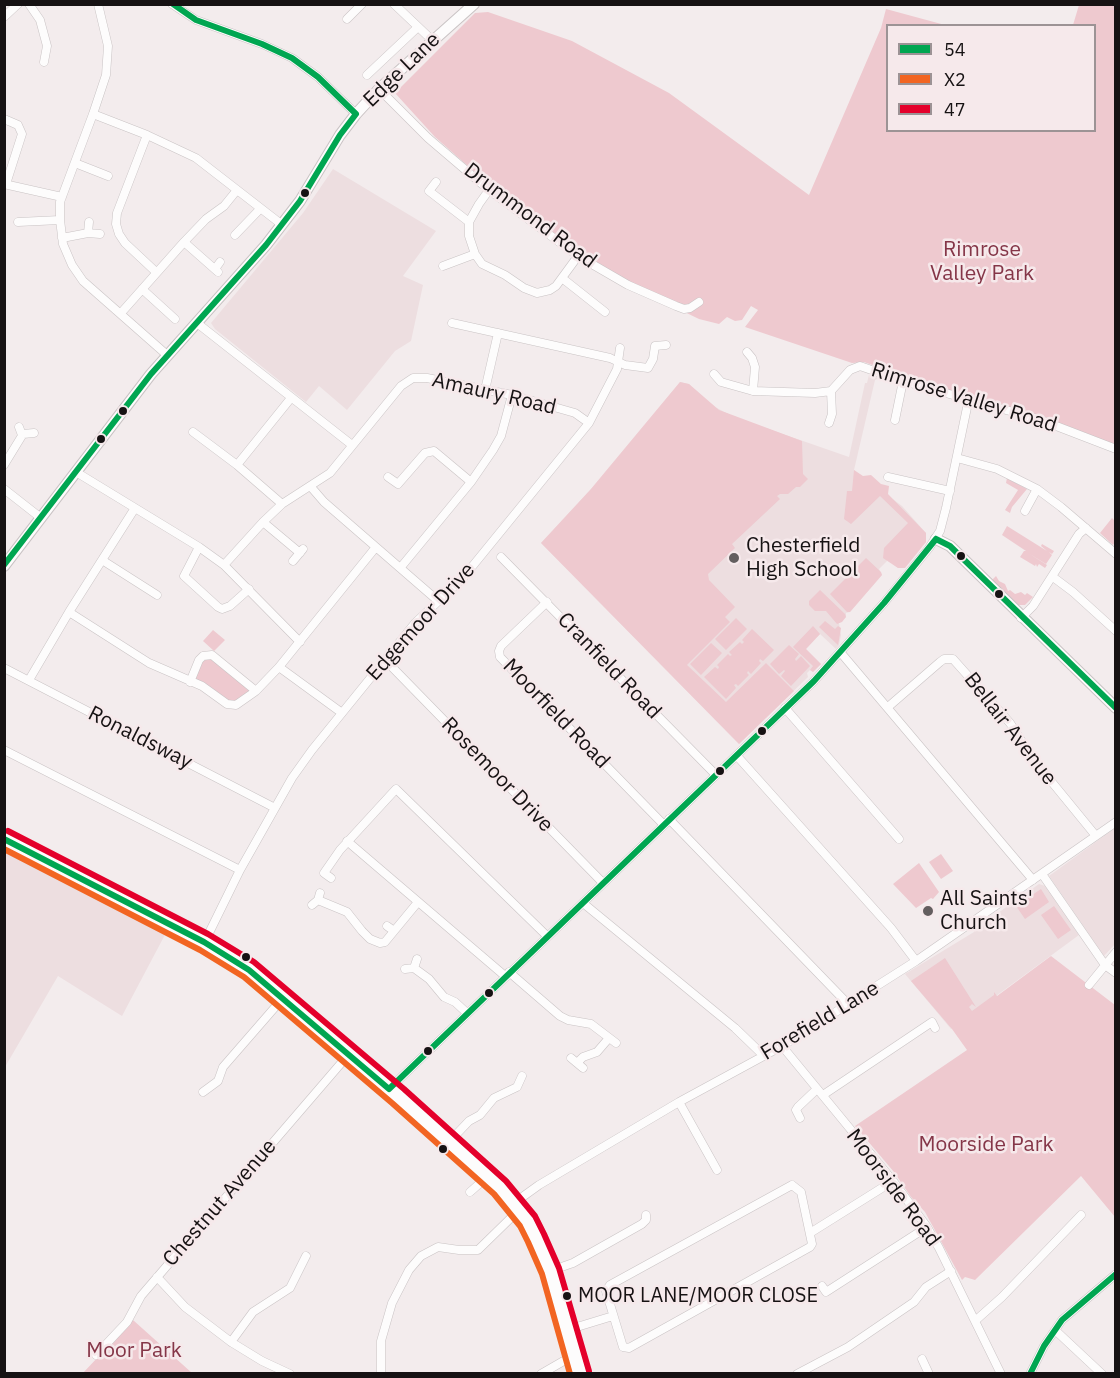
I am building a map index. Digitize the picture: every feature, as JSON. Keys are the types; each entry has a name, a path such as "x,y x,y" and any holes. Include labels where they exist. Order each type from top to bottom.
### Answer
{"highway":[{"path":"4,839 204,942 249,970 349,1054 487,1177 517,1206 536,1238 550,1271 580,1374"}],"street":[{"path":"4,17 18,4"},
{"path":"29,4 40,20 46,40 44,63"},
{"path":"98,4 108,46 106,75 62,197 60,220 62,238 72,266 83,281 167,355"},
{"path":"172,4 204,24 262,44 292,58 318,77 356,114"},
{"path":"347,19 362,4"},
{"path":"394,4 432,40"},
{"name":"Edge Lane","path":"4,566 167,355 239,278 300,201 356,114 379,89 474,4"},
{"path":"367,75 418,27"},
{"name":"Drummond Road","path":"379,89 429,138 489,190 578,256 628,285 676,306 684,309 690,308 699,302"},
{"path":"93,114 146,139 171,144 196,158 282,224"},
{"path":"4,119 18,125 22,134 5,184 62,197"},
{"path":"146,139 117,213 116,224 125,243 156,272"},
{"path":"75,163 108,176"},
{"path":"436,182 429,191 469,222"},
{"path":"121,314 184,242 206,219 224,206 237,190"},
{"path":"489,190 475,209 469,222 469,236 475,254 482,264 537,293 550,290 578,256"},
{"path":"235,235 260,209"},
{"path":"18,222 60,220"},
{"path":"88,233 89,222"},
{"path":"62,238 88,233 100,234"},
{"path":"184,242 216,271 220,262"},
{"path":"443,266 475,254"},
{"path":"562,278 605,312"},
{"path":"142,289 173,315"},
{"path":"196,322 352,445"},
{"path":"452,323 610,358 625,365 648,368 653,359 655,346 666,345"},
{"path":"485,390 498,333"},
{"name":"Edgemoor Drive","path":"209,933 240,870 275,808 312,750 415,623 462,579 589,423 617,369 621,348"},
{"path":"747,352 755,367 753,391"},
{"name":"Rimrose Valley Road","path":"831,391 850,370 857,367 873,370 903,381 1038,418 1116,449"},
{"path":"714,374 721,382 753,391 831,391 832,414 829,423"},
{"name":"Amaury Road","path":"224,565 282,504 330,473 401,386 413,378 428,378 512,395 575,413 589,423"},
{"path":"895,420 903,381"},
{"path":"401,567 471,482 501,436 512,395"},
{"path":"237,465 291,398"},
{"path":"389,1089 737,756 840,653 907,576 936,539 943,522 969,399"},
{"path":"4,465 21,431 34,433"},
{"path":"193,432 237,465 282,504"},
{"path":"388,477 398,484 424,453 434,450 471,482"},
{"path":"957,458 998,469 1037,489 1116,554"},
{"path":"76,472 199,547 224,565 300,642"},
{"path":"888,477 950,491"},
{"path":"311,487 324,502 437,600"},
{"path":"4,489 41,518"},
{"path":"1025,511 1037,489"},
{"path":"29,680 135,508"},
{"path":"263,522 301,551 293,561"},
{"path":"1021,618 1033,606 1079,534 1086,528"},
{"path":"936,539 950,546 1021,618 1116,708"},
{"path":"199,547 184,576 218,607 222,609 230,606 249,588"},
{"path":"69,612 149,663 202,686 231,705 242,703 279,667 376,547"},
{"name":"Cranfield Road","path":"501,557 716,775"},
{"path":"102,560 157,595"},
{"path":"1053,577 1116,631"},
{"name":"Moorfield Road","path":"547,602 501,646 500,657 848,1004"},
{"path":"840,653 1033,880"},
{"path":"190,682 199,660 203,656 212,655 256,691"},
{"name":"Bellair Avenue","path":"888,707 940,662 953,659 1014,728 1034,759 1096,836"},
{"name":"Rosemoor Drive","path":"391,666 603,883"},
{"path":"279,667 342,713"},
{"name":"Ronaldsway","path":"4,668 275,808"},
{"path":"785,708 899,838"},
{"path":"4,750 240,870"},
{"path":"737,756 891,928 916,961"},
{"path":"331,878 324,873 347,841 396,789 547,936"},
{"name":"Forefield Lane","path":"381,1374 381,1341 392,1303 409,1270 421,1256 438,1247 478,1250 539,1185 679,1102 782,1046 916,961 1116,822"},
{"path":"347,841 418,902 560,1016 568,1020 591,1024 613,1041 597,1052 583,1057 577,1063"},
{"path":"1042,874 1105,965 1116,973"},
{"path":"317,899 347,912 362,931 375,942 385,942 418,902"},
{"path":"583,903 735,1028 764,1056"},
{"path":"387,926 394,931"},
{"path":"1089,985 1116,952"},
{"path":"417,959 409,969 429,979 444,997 455,1002 467,1013"},
{"path":"203,1092 218,1082 223,1067 283,998"},
{"path":"800,1118 796,1110 798,1107 820,1092 932,1022 936,1028"},
{"name":"Moorside Road","path":"782,1046 893,1181 927,1227 1001,1374"},
{"name":"Chestnut Avenue","path":"96,1355 127,1322 141,1296 349,1054"},
{"path":"449,1142 469,1121 480,1115 494,1098 517,1087 522,1076"},
{"path":"679,1102 717,1170"},
{"path":"470,1192 487,1177"},
{"path":"810,1233 893,1181"},
{"path":"792,1185 801,1191 812,1244 810,1247 629,1348 623,1347 613,1316 606,1291 610,1285 792,1185"},
{"path":"550,1271 573,1263 636,1228 646,1220 646,1215"},
{"path":"975,1321 1002,1297 1081,1215"},
{"path":"822,1286 826,1292 927,1227"},
{"path":"231,1342 253,1312 290,1288 306,1256"},
{"path":"797,1374 848,1347 914,1302 926,1287 951,1271"},
{"path":"1030,1374 1055,1330 1071,1312 1116,1274"},
{"path":"157,1277 185,1307 231,1342 262,1361 291,1374"},
{"path":"567,1329 613,1316"},
{"path":"1055,1330 1102,1374"},
{"path":"541,1374 574,1355"},
{"path":"922,1359 929,1374"}],"shaded area":[{"path":"333,169 436,231 403,276 423,285 411,341 395,351 347,410 319,386 306,402 215,329 211,323 303,213"},
{"name":"Chesterfield High School","path":"869,375 879,378 875,380 854,470 902,506 926,533 926,542 905,568 898,568 888,560 879,569 882,575 839,623 841,635 836,649 820,634 806,649 821,664 813,672 810,670 807,673 808,677 739,744 541,543 591,489 680,382 689,384 713,406 734,417 849,457 865,383"},
{"path":"1115,828 1115,944 1104,956 1049,876"},
{"path":"5,844 26,859 56,875 70,878 168,929 122,1016 58,976 5,1067"},
{"path":"1039,884 1045,886 1079,935 951,1029 905,974 974,932"}],"green space":[{"name":"Rimrose Valley Park","path":"1079,5 1115,5 1115,446 1046,418 917,381 864,362 852,363 745,327 758,310 751,306 742,320 735,321 727,317 719,324 699,319 637,289 573,249 486,182 435,137 395,93 475,13 488,12 572,41 669,93 809,195 881,28 886,9 941,24 886,24 886,132 1096,132 1096,24 1073,24"},
{"path":"680,382 689,384 719,410 802,441 803,474 808,479 788,494 777,496 780,499 732,544 735,548 708,574 709,580 735,607 725,617 730,622 687,665 726,702 766,663 794,691 739,744 541,543 591,489"},
{"path":"854,470 863,476 871,475 881,484 889,486 888,494 926,533 926,542 905,568 898,568 883,558 884,548 908,523 880,496 851,524 844,519 847,491 852,491"},
{"path":"1007,478 1027,489 1012,507 1010,513 1005,510 1018,490 1006,483"},
{"path":"1112,518 1115,521 1113,545 1100,533"},
{"path":"1007,526 1047,551 1041,546 1042,544 1054,551 1052,554 1049,552 1052,555 1046,564 1028,553 1047,565 1045,568 1039,564 1037,567 1036,564 1035,566 1020,557 1026,551 1002,535"},
{"path":"866,558 882,575 850,612 847,612 830,594"},
{"path":"996,576 1005,584 1008,591 1015,594 1021,592 1025,595 1027,593 1033,597 1025,605 1016,605 992,580"},
{"path":"820,590 845,614 846,617 842,622 837,624 826,611 815,611 809,605 809,601"},
{"path":"736,618 747,629 726,650 715,639"},
{"path":"825,621 835,629 838,626 841,628 838,645 819,627"},
{"path":"813,626 820,634 806,649 821,664 813,672 810,670 813,666 793,647"},
{"path":"752,629 774,650 763,661 760,659 761,663 751,674 748,671 749,675 738,686 734,685 736,688 726,699 704,677 715,667 718,669 717,665 728,654 732,655 729,652 740,642 742,644 744,642 742,640"},
{"path":"213,630 225,640 214,651 203,641"},
{"path":"711,643 722,653 701,675 690,664"},
{"path":"789,645 799,654 796,661 801,656 810,666 791,686 781,676 785,671 779,674 770,664"},
{"path":"211,658 249,689 249,692 238,702 228,702 196,679 195,675 200,662"},
{"path":"941,854 953,871 941,879 929,862"},
{"path":"919,863 939,892 933,899 931,898 916,908 893,884"},
{"path":"1041,889 1049,902 1025,919 1016,906"},
{"path":"1054,906 1071,930 1058,939 1041,915"},
{"name":"Moorside Park","path":"1051,956 1115,1005 1115,1217 1081,1176 975,1280 965,1277 962,1280 925,1212 855,1126 967,1050 911,981 945,958 976,1007 972,1004 969,1007 972,1011 994,995 994,992 997,996"},
{"name":"Moor Park","path":"133,1320 192,1373 82,1374"}],"transit line":[{"name":"54","path":"4,565 151,374 266,245 300,201 340,135 356,114 318,77 292,58 262,44 196,20 173,4"},
{"name":"54","path":"936,539 950,546 1116,708"},
{"name":"54","path":"389,1089 814,681 884,603 936,539"},
{"name":"47","path":"8,831 208,934 254,962 404,1089 506,1181 535,1216 559,1268 589,1371"},
{"name":"54","path":"4,839 204,942 249,970 389,1089"},
{"name":"X2","path":"4,849 200,950 244,977 392,1103 494,1194 520,1226 542,1274 570,1374"},
{"name":"54","path":"1030,1374 1044,1346 1062,1320 1116,1274"}],"place":[{"name":"Chesterfield High School","path":"734,558"},
{"name":"All Saints' Church","path":"928,911"},
{"name":"MOOR LANE/MOOR CLOSE","path":"567,1296"}]}
